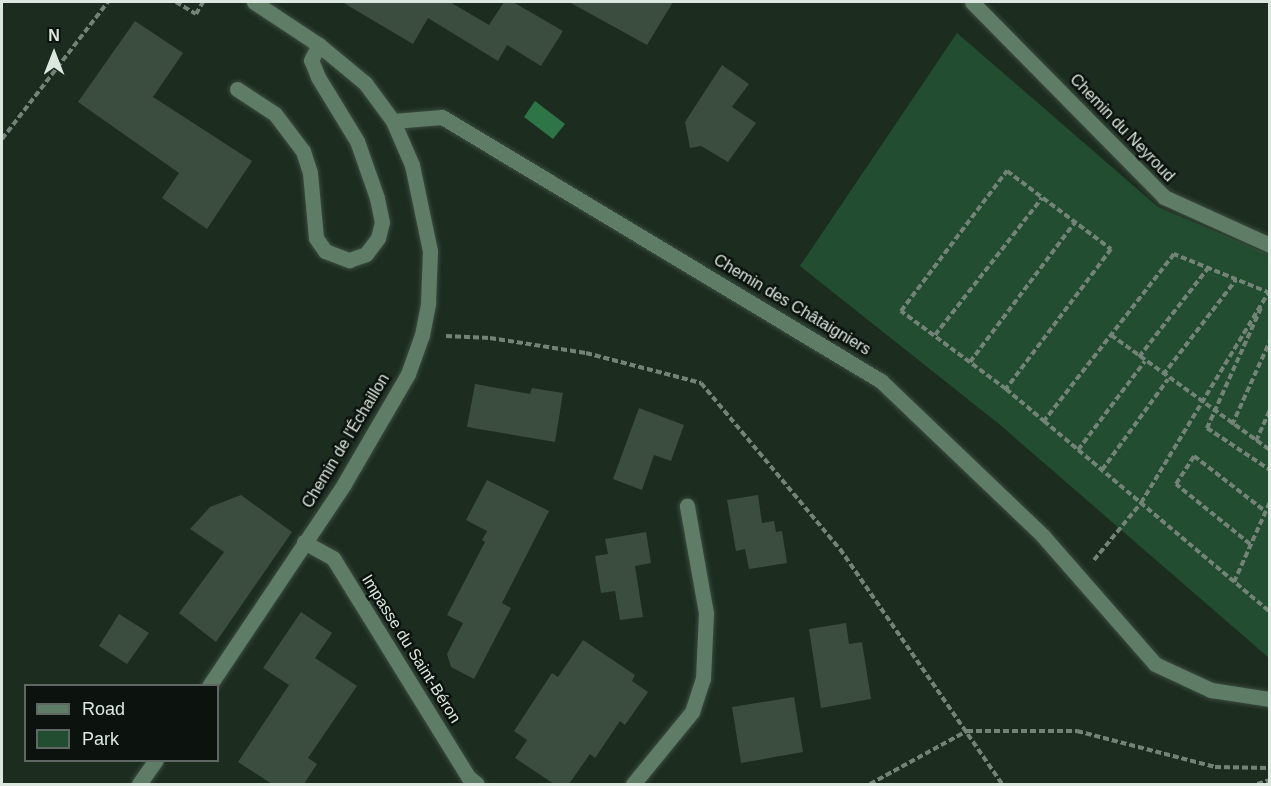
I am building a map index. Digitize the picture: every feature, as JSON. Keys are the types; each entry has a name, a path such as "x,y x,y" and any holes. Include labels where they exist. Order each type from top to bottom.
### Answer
{"street":[{"path":"254,2 319,45 365,83 393,121"},
{"name":"Chemin du Neyroud","path":"972,2 1164,197 1269,245"},
{"path":"237,89 275,114 303,151 310,172 316,237 325,251 349,260 366,254 378,238 381,222 377,198 357,141 318,77 311,60 319,45"},
{"name":"Chemin des Châtaigniers","path":"393,121 442,117 881,381 1043,537 1155,664 1211,690 1269,699"},
{"name":"Chemin de l'Échaillon","path":"210,684 388,411 422,335 428,303 430,251 417,183 393,121"},
{"path":"633,784 692,712 703,679 706,613 687,506"},
{"name":"Impasse du Saint-Béron","path":"304,542 333,558 468,777 477,784"},
{"path":"139,784 155,762"}],"path":[{"path":"2,139 108,2"},
{"path":"176,2 196,14 203,2"},
{"path":"1006,389 1111,249 1007,171 901,311 1006,389 1269,612"},
{"path":"934,336 1042,198"},
{"path":"970,362 1075,222"},
{"path":"1044,421 1174,254 1269,293"},
{"path":"1139,357 1208,268"},
{"path":"1163,375 1236,279"},
{"path":"1079,577 1141,503 1269,293"},
{"path":"1269,293 1207,428 1269,470"},
{"path":"422,335 490,338 586,353 701,383 840,549 1002,784"},
{"path":"1111,336 1201,404 1269,450"},
{"path":"1232,424 1269,341"},
{"path":"1078,450 1145,361"},
{"path":"1102,470 1168,379"},
{"path":"1256,441 1269,410"},
{"path":"1250,544 1176,484 1194,456 1265,511"},
{"path":"1234,582 1269,501"},
{"path":"870,784 967,731 1077,731 1215,767 1269,768"},
{"path":"1257,784 1269,780"}],"green space":[{"path":"957,33 1158,207 1269,254 1269,658 999,424 800,266"}],"shaded area":[{"path":"535,101 565,124 553,139 524,117"}],"building":[{"path":"342,2 450,2 489,25 504,2 513,2 563,31 541,66 507,45 498,61 428,18 413,44"},
{"path":"569,2 673,2 647,45"},
{"path":"135,21 183,53 153,97 252,161 207,229 162,198 179,173 78,102"},
{"path":"722,65 749,84 732,107 756,123 728,162 701,146 690,148 685,122"},
{"path":"475,384 530,394 532,388 563,393 555,442 467,427"},
{"path":"639,408 684,425 671,461 654,455 642,490 613,479"},
{"path":"487,480 549,511 502,603 511,608 474,679 451,667 447,654 463,623 447,615 485,542 482,540 487,531 466,520"},
{"path":"241,495 292,532 216,642 179,613 224,552 190,529 210,507"},
{"path":"758,495 762,523 774,521 776,532 782,531 787,563 749,569 745,549 736,551 727,500"},
{"path":"646,532 651,563 635,566 643,617 620,620 615,591 601,593 595,556 608,554 605,539"},
{"path":"301,612 332,633 315,658 357,686 308,758 317,764 304,784 272,784 238,762 289,685 263,668"},
{"path":"119,614 149,633 127,664 99,646"},
{"path":"846,623 849,644 862,642 871,699 821,708 809,629"},
{"path":"583,640 635,675 632,681 648,692 625,725 620,721 595,758 590,754 569,784 554,784 515,758 527,740 514,731 552,673 558,677"},
{"path":"794,697 803,752 741,763 732,707"}]}
